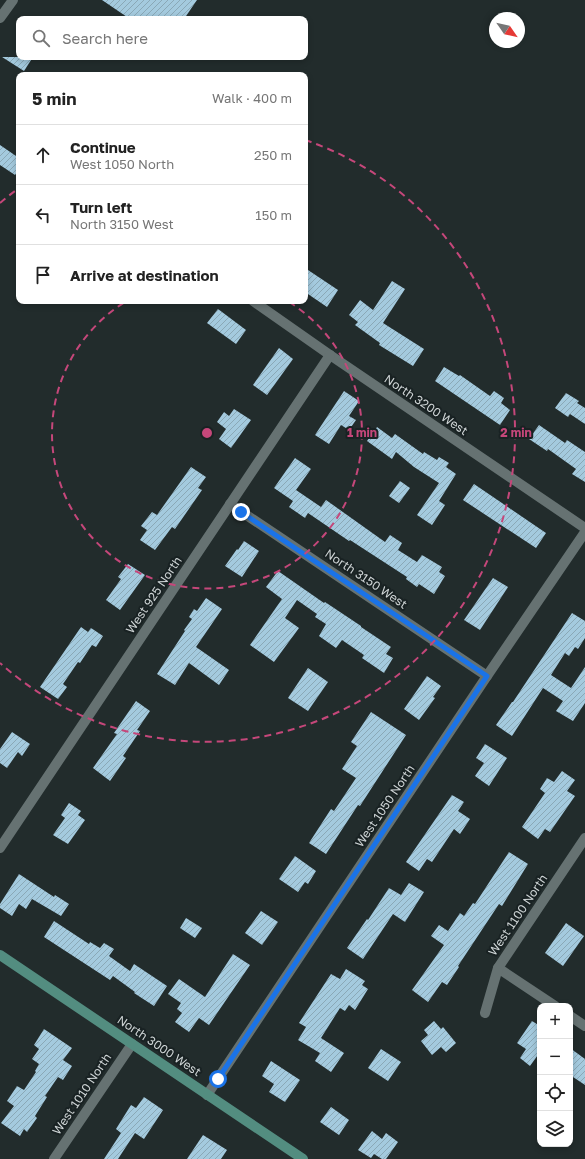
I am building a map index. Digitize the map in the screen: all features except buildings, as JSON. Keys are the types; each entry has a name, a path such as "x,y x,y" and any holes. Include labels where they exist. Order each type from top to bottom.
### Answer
{"main road":[{"name":"North 3000 West","path":"0,955 303,1159"}],"street":[{"path":"0,18 13,0"},
{"name":"North 3200 West","path":"257,304 585,528"},
{"name":"West 925 North","path":"0,848 330,355"},
{"name":"North 3150 West","path":"230,504 487,676"},
{"name":"West 1050 North","path":"207,1095 585,532"},
{"name":"West 1100 North","path":"485,1013 498,968 585,838"},
{"path":"498,968 550,1003"},
{"path":"573,1018 585,1026"},
{"name":"West 1010 North","path":"54,1159 132,1044"}],"route":[{"path":"218,1079 487,676 241,512"}]}
